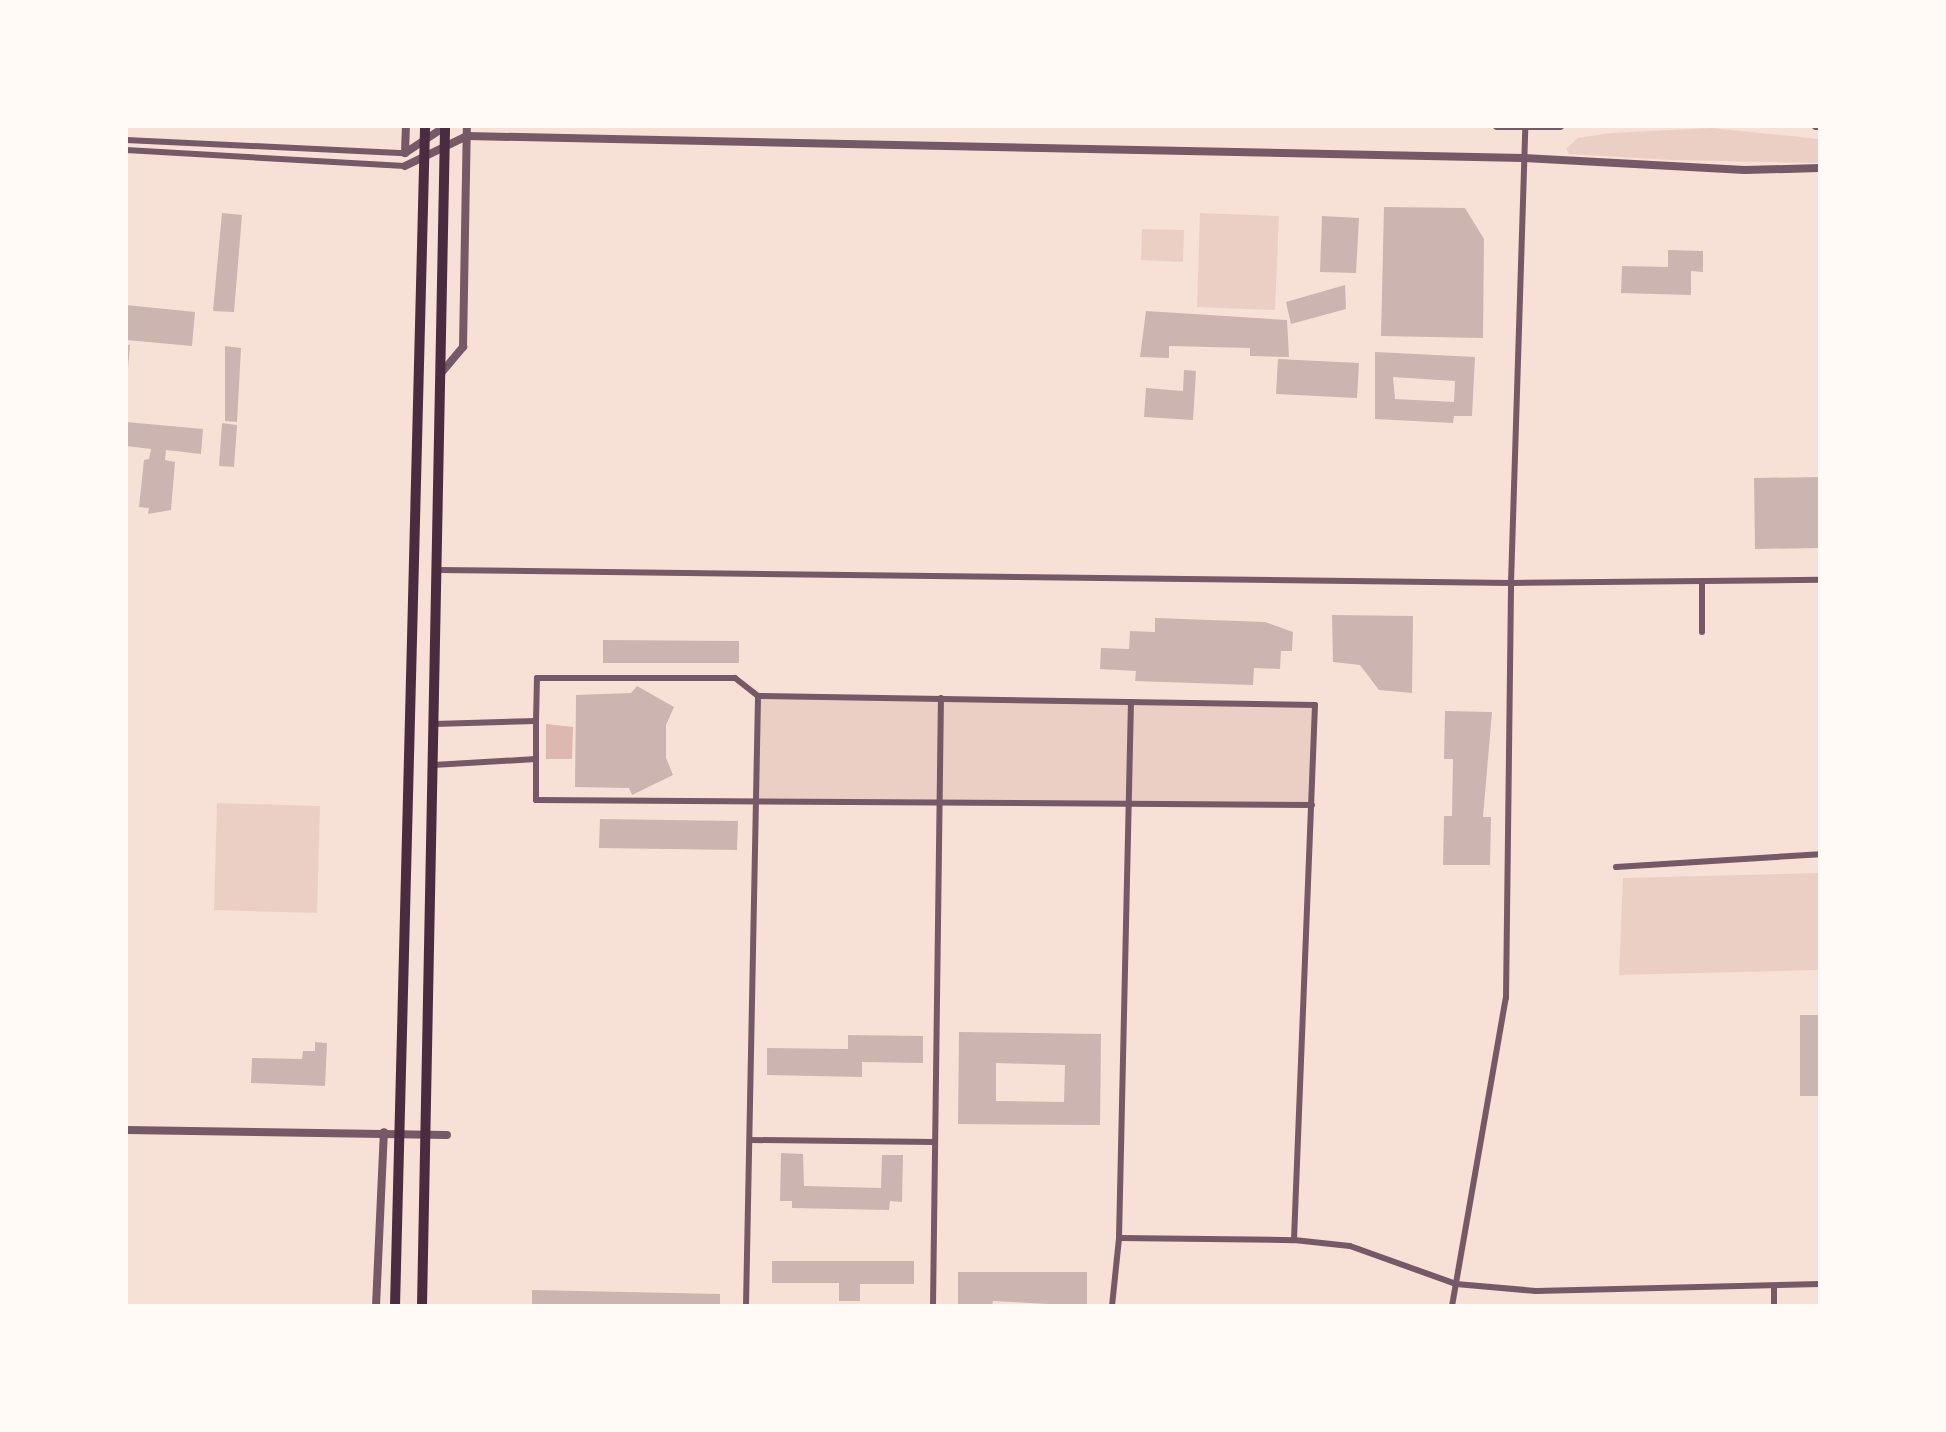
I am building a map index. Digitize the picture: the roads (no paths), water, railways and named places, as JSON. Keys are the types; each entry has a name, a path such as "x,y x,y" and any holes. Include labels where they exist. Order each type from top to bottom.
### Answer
{"main road":[{"path":"395,1306 403,1133 425,126"},
{"path":"422,1306 446,126"}],"street":[{"path":"405,153 406,126"},
{"path":"126,140 405,153 446,126"},
{"path":"1497,126 1560,126"},
{"path":"1452,1306 1506,998 1511,583 1525,126"},
{"path":"442,372 463,347 467,131"},
{"path":"126,150 405,166 446,146 467,131 1523,158 1745,170 1820,168"},
{"path":"438,570 1511,583 1820,580"},
{"path":"1702,583 1702,632"},
{"path":"1294,1240 1312,805 1315,705 758,696 735,678 537,678 536,800 1312,805"},
{"path":"746,1306 758,696"},
{"path":"933,1306 941,698"},
{"path":"1112,1306 1119,1238 1131,702"},
{"path":"434,724 536,721"},
{"path":"433,765 536,759"},
{"path":"1616,867 1820,854"},
{"path":"126,1130 447,1135"},
{"path":"376,1306 384,1132"},
{"path":"751,1140 935,1142"},
{"path":"1119,1238 1294,1240 1350,1246 1456,1284 1536,1291 1820,1284"},
{"path":"1774,1286 1774,1306"}]}
